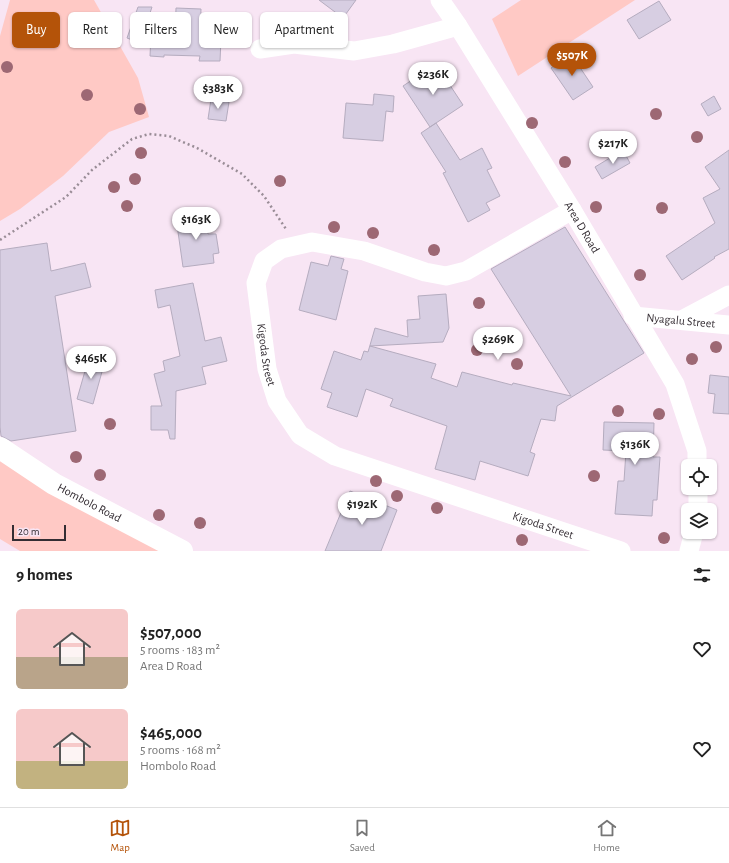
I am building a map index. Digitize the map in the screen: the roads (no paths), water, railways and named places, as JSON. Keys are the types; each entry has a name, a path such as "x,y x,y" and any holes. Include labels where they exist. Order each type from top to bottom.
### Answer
{"street":[{"name":"Area D Road","path":"440,0 458,26 572,210 633,316 675,384 697,451 697,459"},
{"path":"260,49 294,44 354,51 393,44 458,26"},
{"name":"Kigoda Street","path":"572,210 466,271 446,276 425,272 364,251 336,245 312,242 281,248 264,261 256,283 267,369 277,401 300,435 335,456 621,551"},
{"path":"682,320 729,295"},
{"name":"Nyagalu Street","path":"633,316 729,325"},
{"name":"Hombolo Road","path":"0,448 54,484 182,551"},
{"path":"689,551 692,539"}]}
